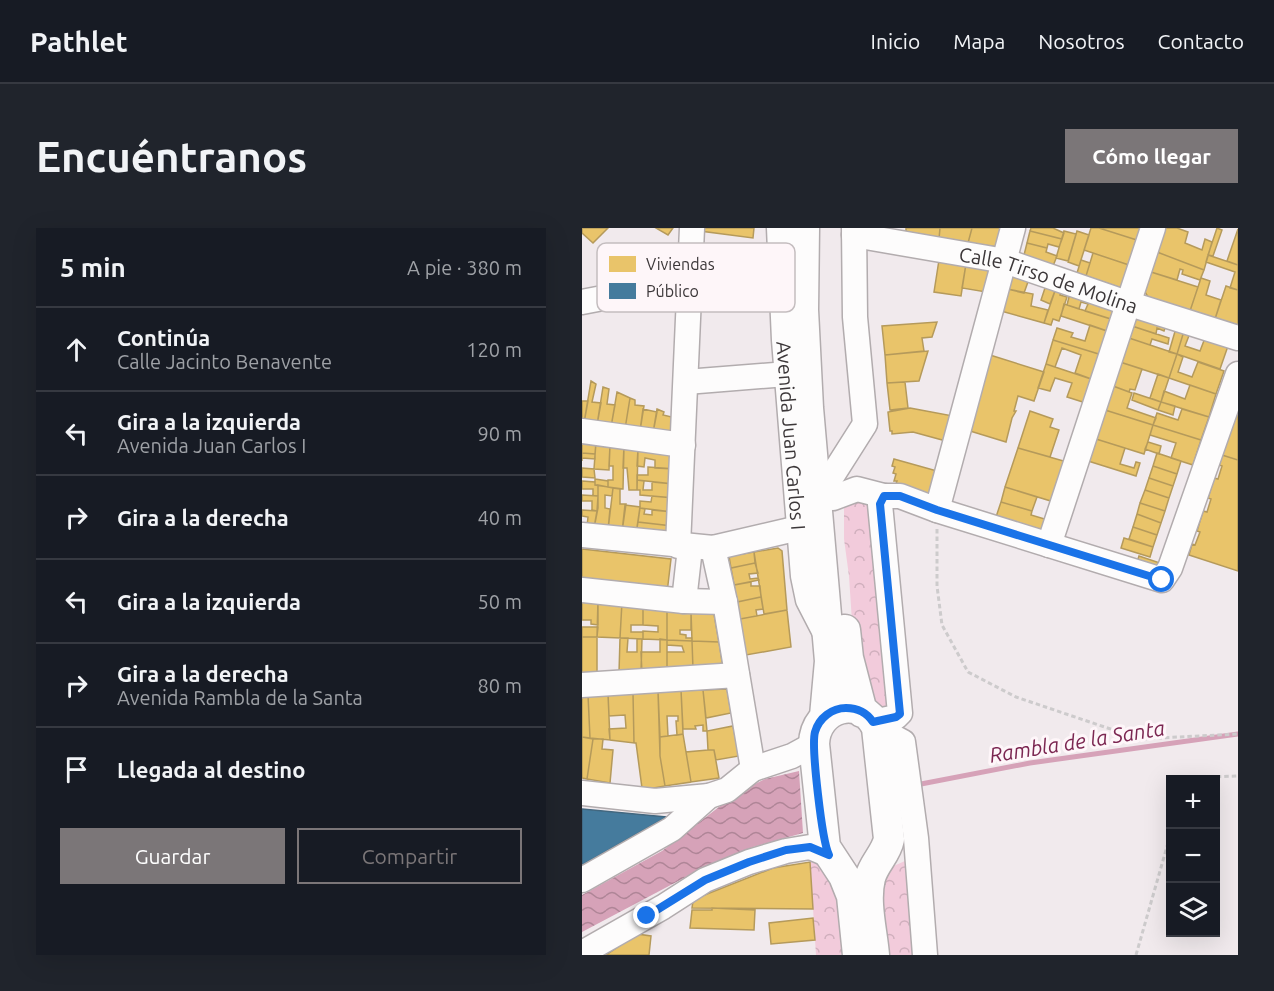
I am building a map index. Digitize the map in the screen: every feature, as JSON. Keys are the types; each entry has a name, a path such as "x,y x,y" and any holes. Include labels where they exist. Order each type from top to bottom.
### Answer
{"main road":[{"path":"804,228 803,310 808,408 830,661 825,716 814,733 814,744 823,838 852,896 858,955"},
{"path":"822,228 821,310 832,487 848,658 871,721 908,839 887,848 870,877 868,895 874,955"},
{"path":"825,716 843,708 871,721"},
{"path":"832,859 851,869 861,870 878,861"}],"street":[{"path":"691,243 692,228"},
{"name":"Avenida Juan Carlos I","path":"779,228 779,243"},
{"path":"937,510 1013,228"},
{"path":"1049,545 1152,228"},
{"name":"Avenida Juan Carlos I","path":"832,487 865,424 855,317 854,232"},
{"name":"Calle Tirso de Molina","path":"854,232 1005,261 1126,303 1238,338"},
{"path":"582,302 597,299"},
{"path":"684,601 694,547 683,445 689,312"},
{"name":"Avenida Juan Carlos I","path":"783,312 799,528 808,600 828,637"},
{"path":"686,382 787,374"},
{"path":"832,487 857,489 884,496 900,496 937,510 1162,580 1170,568 1238,374"},
{"path":"582,431 683,445"},
{"path":"871,721 896,717 900,714 880,504 884,496"},
{"path":"582,535 694,547 799,528"},
{"path":"694,547 725,602 753,769"},
{"path":"582,590 684,601 725,602"},
{"path":"582,685 737,675"},
{"path":"582,793 655,801 709,796 727,790 753,769 792,756 814,744"},
{"path":"582,880 672,829 709,796"},
{"path":"908,839 925,955"},
{"path":"582,953 705,880 749,862 786,850 810,847 832,859"}],"path":[{"path":"937,510 937,586 942,625 968,672 1016,697 1140,739 1238,734"},
{"path":"1220,777 1238,776"},
{"path":"1136,955 1166,850"}],"green space":[{"path":"873,498 887,712 870,697 853,637 844,539 844,508 851,501"},
{"path":"914,857 916,955 881,955 877,895 889,868"},
{"path":"813,858 836,885 846,939 841,955 816,955 810,862"}],"water":[{"path":"799,771 803,833 753,847 701,869 582,932 582,895 662,851 737,793 765,779"}],"building: Viviendas":[{"path":"582,228 608,228 593,243 582,233"},
{"path":"656,228 673,228 668,235"},
{"path":"700,228 754,228 753,238 700,231"},
{"path":"906,228 940,228 939,239 906,234"},
{"path":"940,228 972,228 968,243 939,239"},
{"path":"972,228 1003,228 998,247 968,243"},
{"path":"1031,228 1053,228 1064,233 1062,239 1030,231"},
{"path":"1091,228 1099,228 1140,241 1132,266 1084,250"},
{"path":"1099,228 1144,228 1140,241"},
{"path":"1165,228 1177,228 1188,232 1185,243 1202,250 1205,239 1212,242 1204,270 1157,252"},
{"path":"1217,228 1222,230 1213,256 1208,255"},
{"path":"1238,229 1238,265 1227,261"},
{"path":"1030,231 1062,239 1059,247 1048,244 1047,248 1027,243"},
{"path":"1064,231 1076,234 1068,261 1056,258"},
{"path":"1077,231 1089,235 1079,266 1068,262"},
{"path":"1027,243 1047,248 1046,252 1057,256 1053,266 1024,255"},
{"path":"1157,252 1204,270 1200,280 1182,274 1183,270 1180,269 1177,280 1151,272"},
{"path":"1093,253 1132,266 1124,289 1086,276"},
{"path":"1208,255 1238,265 1238,290 1230,288 1235,272 1206,262"},
{"path":"939,260 966,264 961,296 934,292"},
{"path":"1081,260 1090,263 1086,276 1077,273"},
{"path":"966,264 992,271 986,292 962,288"},
{"path":"1151,272 1198,287 1190,311 1148,297 1145,292"},
{"path":"1011,273 1029,279 1024,293 1007,289"},
{"path":"1201,278 1210,281 1206,295 1221,300 1215,319 1190,311"},
{"path":"1046,285 1056,288 1050,304 1041,300"},
{"path":"1226,286 1238,290 1238,325 1236,326 1215,319"},
{"path":"1056,288 1062,290 1060,295 1067,297 1059,321 1053,319 1051,325 1044,323"},
{"path":"1007,289 1033,294 1031,306 1048,310 1044,323 1001,311"},
{"path":"1070,293 1118,308 1114,320 1085,311 1088,304 1081,302 1079,309 1067,305"},
{"path":"1064,304 1114,320 1110,332 1061,316"},
{"path":"1136,315 1166,325 1164,331 1157,328 1156,334 1132,326"},
{"path":"937,322 932,337 922,338 924,351 885,355 882,326"},
{"path":"1090,325 1110,332 1102,355 1053,340 1057,328 1073,333 1071,337 1085,341"},
{"path":"1132,326 1169,338 1168,344 1152,339 1150,345 1129,338"},
{"path":"1176,328 1184,331 1177,354 1169,352"},
{"path":"1184,331 1190,333 1185,346 1200,351 1205,338 1228,346 1220,369 1177,354"},
{"path":"1129,338 1177,354 1169,378 1120,362"},
{"path":"1053,340 1102,355 1094,380 1075,373 1081,355 1062,348 1055,367 1046,364"},
{"path":"928,351 919,381 887,383 885,355"},
{"path":"1177,354 1183,357 1178,372 1192,377 1198,362 1224,371 1216,394 1169,378"},
{"path":"990,355 1044,372 1034,401 1018,396 1014,411 1016,411 1006,442 970,431"},
{"path":"1120,362 1142,369 1135,390 1130,389 1129,392 1113,386"},
{"path":"1046,364 1094,380 1086,403 1067,397 1072,383 1055,378 1050,391 1038,388"},
{"path":"1158,374 1169,378 1161,402 1150,398"},
{"path":"591,381 596,384 592,402 601,403 597,425 584,423"},
{"path":"905,382 908,408 890,410 887,383"},
{"path":"1190,385 1216,394 1209,417 1161,402 1164,391 1185,399"},
{"path":"1113,386 1132,393 1127,408 1156,418 1153,425 1105,410"},
{"path":"603,387 609,389 607,404 615,405 611,427 597,425"},
{"path":"617,392 630,398 625,429 611,427"},
{"path":"1134,393 1161,402 1158,410 1132,400"},
{"path":"630,398 635,400 635,405 644,406 640,431 625,429"},
{"path":"582,401 588,401 584,423 582,422"},
{"path":"1161,402 1175,406 1173,415 1158,410"},
{"path":"1238,407 1238,460 1222,455"},
{"path":"910,408 953,416 946,441 913,432 892,434 888,412"},
{"path":"643,409 657,412 653,433 640,431"},
{"path":"657,409 664,412 663,415 676,418 675,437 653,433"},
{"path":"1182,409 1209,417 1201,440 1153,425 1157,413 1178,420"},
{"path":"1105,410 1153,425 1144,454 1096,439"},
{"path":"1030,411 1053,419 1050,427 1059,430 1050,457 1018,448"},
{"path":"1153,425 1201,440 1193,465 1171,458 1176,443 1150,435"},
{"path":"1096,439 1125,448 1120,464 1134,468 1136,462 1140,463 1136,476 1088,461"},
{"path":"582,440 596,442 595,454 582,453"},
{"path":"596,442 610,445 609,470 594,469"},
{"path":"1148,442 1161,446 1159,454 1145,449"},
{"path":"610,445 624,446 623,489 608,487 608,480 613,480 613,466 609,466"},
{"path":"624,446 638,449 637,490 629,490 627,468 623,468"},
{"path":"1018,448 1067,462 1054,502 1005,487"},
{"path":"638,449 675,454 675,469 655,468 655,460 645,458 644,467 637,466"},
{"path":"582,453 595,454 595,459 582,458"},
{"path":"1157,453 1181,461 1177,474 1153,466"},
{"path":"1222,455 1238,460 1238,571 1189,555 1192,544 1195,545 1200,532 1197,531 1203,511 1207,512 1211,499 1208,498 1214,478 1218,479 1222,466 1219,465"},
{"path":"894,459 937,471 930,497 895,487 896,474 893,473 895,467 892,466"},
{"path":"1153,466 1177,474 1173,486 1149,478"},
{"path":"648,467 675,469 674,484 637,480 637,475 648,475"},
{"path":"582,468 594,469 595,478 582,477"},
{"path":"1149,478 1173,486 1169,498 1145,490"},
{"path":"595,479 608,481 608,487 595,485"},
{"path":"637,480 644,481 643,490 652,490 652,482 674,484 674,498 640,495 640,490 637,490"},
{"path":"582,481 595,482 595,485 598,485 598,496 593,496 593,489 582,489"},
{"path":"598,485 613,488 612,496 605,495 605,508 610,509 608,530 594,528 598,508"},
{"path":"1005,487 1037,497 1032,511 1001,502"},
{"path":"613,488 620,489 620,504 626,504 622,532 608,530"},
{"path":"1145,490 1169,498 1165,511 1140,503"},
{"path":"582,495 598,496 597,511 592,510 592,501 582,501"},
{"path":"652,496 674,498 673,512 640,508 640,501 651,502"},
{"path":"1001,502 1032,511 1031,515 1048,520 1043,536 995,520"},
{"path":"1140,503 1165,511 1161,523 1137,514"},
{"path":"625,505 640,507 636,534 622,532"},
{"path":"640,508 645,509 644,514 652,515 652,510 673,512 672,526 638,522"},
{"path":"582,510 597,511 594,528 587,526 588,517 582,516"},
{"path":"1137,514 1161,523 1157,535 1133,527"},
{"path":"638,522 672,526 672,540 636,534"},
{"path":"1133,527 1157,535 1153,547 1129,539"},
{"path":"1124,538 1153,547 1150,557 1121,548"},
{"path":"778,548 782,551 787,610 764,614 754,552"},
{"path":"582,549 671,559 667,593 582,583"},
{"path":"754,552 755,563 731,568 729,556"},
{"path":"1139,556 1160,563 1153,571 1136,565"},
{"path":"755,563 758,573 749,574 750,579 758,578 759,580 734,585 731,568"},
{"path":"751,582 751,586 760,586 761,597 737,602 734,585"},
{"path":"582,597 598,599 598,625 591,624 591,620 582,620"},
{"path":"761,597 763,609 756,610 757,616 740,619 737,602"},
{"path":"598,599 622,602 620,638 597,637"},
{"path":"622,602 643,604 643,625 631,625 631,632 643,632 643,639 620,638"},
{"path":"643,604 667,608 667,640 643,639 643,631 658,632 658,626 643,625"},
{"path":"667,608 691,611 691,630 680,630 680,634 686,635 686,638 692,638 692,641 667,640"},
{"path":"787,610 791,647 746,655 740,619"},
{"path":"691,611 714,614 719,642 692,641"},
{"path":"582,627 598,627 597,637 582,637"},
{"path":"582,637 597,637 597,674 582,675"},
{"path":"620,638 628,638 627,652 637,652 637,639 642,639 641,672 619,673"},
{"path":"660,639 667,640 667,673 642,674 641,652 660,652"},
{"path":"667,640 692,641 693,669 667,670 667,652 684,652 682,646 667,645"},
{"path":"692,641 719,642 723,668 693,669"},
{"path":"727,689 731,713 706,718 703,690"},
{"path":"681,690 683,734 677,735 678,716 667,716 668,736 660,737 658,691"},
{"path":"681,690 703,690 707,731 703,731 703,725 695,726 696,729 683,729"},
{"path":"658,691 660,756 665,786 648,789 642,788 636,743 634,743 633,693"},
{"path":"633,693 634,743 610,740 609,729 626,728 625,715 609,716 608,694"},
{"path":"608,694 610,740 590,738 588,695"},
{"path":"588,695 590,738 582,737 582,696"},
{"path":"733,726 739,756 716,760 714,750 708,750 707,731"},
{"path":"683,734 691,782 665,786 660,756 660,737"},
{"path":"582,737 593,739 587,779 582,778"},
{"path":"593,739 603,739 602,749 613,750 610,783 587,779"},
{"path":"714,750 719,778 691,782 686,752"},
{"path":"810,862 813,909 692,908 693,901 702,896 773,868"},
{"path":"712,908 755,910 754,930 690,928 692,910 712,910"},
{"path":"813,918 815,940 771,944 769,923"},
{"path":"637,934 651,936 649,955 606,955"}],"building: Público":[{"path":"582,809 667,817 582,865"}],"waterway":[{"name":"Rambla de la Santa","path":"921,784 1030,763 1238,734"}],"route":[{"path":"647,916 705,880 749,862 786,850 810,847 829,855 823,838 813,742 818,723 833,711 843,708 862,711 873,722 900,714 880,504 884,496 900,496 937,510 1162,580"}]}
